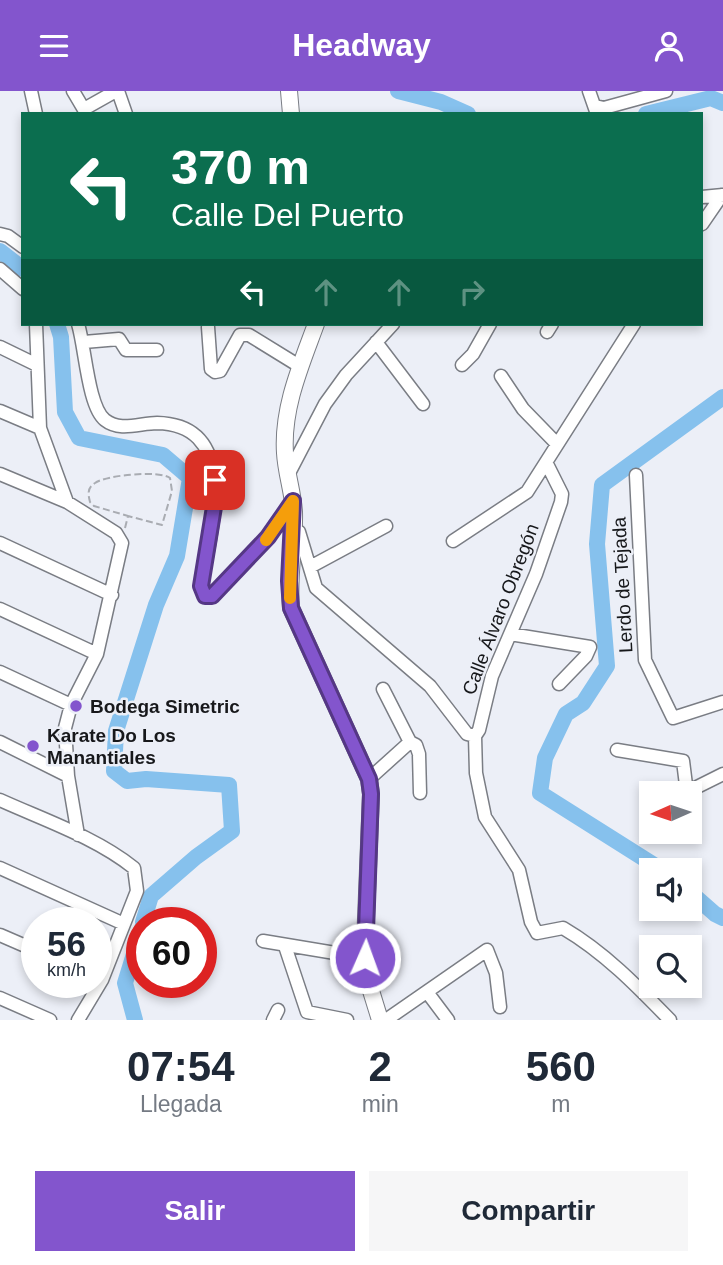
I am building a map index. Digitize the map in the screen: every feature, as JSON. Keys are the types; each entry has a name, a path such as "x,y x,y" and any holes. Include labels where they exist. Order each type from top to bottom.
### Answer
{"main road":[{"path":"289,91 291,112"},
{"path":"315,326 291,394 285,430 293,501 289,581 291,608 369,779 371,794 364,968 380,1020"}],"street":[{"path":"31,91 36,112"},
{"path":"73,91 85,111 117,91 126,112"},
{"path":"589,91 596,111 604,108 626,109 666,91"},
{"path":"703,197 722,195"},
{"path":"703,223 722,195"},
{"path":"0,234 21,246"},
{"path":"0,269 21,287"},
{"path":"36,326 40,428 67,502"},
{"path":"79,326 93,395 98,412 105,421 126,426 174,424 191,431 203,444 212,461 215,501 201,586 205,596 212,596 268,537 293,501"},
{"path":"288,475 325,404 346,375 391,326"},
{"path":"462,365 473,354 489,326"},
{"path":"453,541 527,492 633,326"},
{"path":"208,327 211,369 215,372 220,371 240,335 249,335 301,366"},
{"path":"84,342 119,339 127,350 157,350"},
{"path":"376,342 423,404"},
{"path":"0,347 37,365"},
{"path":"501,376 523,409 557,445"},
{"path":"0,411 40,428"},
{"name":"Calle Álvaro Obregón","path":"293,531 299,532 316,588 430,686 467,734 475,736 479,730 492,677 536,574 561,502 562,494 547,464"},
{"path":"0,474 67,502 116,533 122,543 97,654 71,705 65,728 68,776 78,835"},
{"name":"Lerdo de Tejada","path":"636,475 645,660 673,718 723,702"},
{"path":"310,567 386,526"},
{"path":"0,543 112,595"},
{"path":"0,609 97,654"},
{"path":"510,634 590,647 586,656 559,684"},
{"path":"0,672 71,705"},
{"path":"383,689 410,742 416,745 419,754 420,793"},
{"path":"475,736 475,773 485,817 519,870 531,922 537,933 563,928 581,939 635,983 670,1020"},
{"path":"0,742 68,776"},
{"path":"369,779 410,742"},
{"path":"617,750 683,761 686,781"},
{"path":"702,787 721,780"},
{"path":"0,800 78,835 120,857 134,868 137,891 112,950"},
{"path":"0,868 124,924"},
{"path":"0,935 21,944"},
{"path":"262,941 365,958"},
{"path":"285,946 307,1013 347,1020"},
{"path":"386,1020 487,950 496,973 500,1007"},
{"path":"427,992 448,1020"},
{"path":"0,998 50,1020"},
{"path":"78,1020 89,998"}],"path":[{"path":"158,472 170,478 172,491 162,525 128,516 94,506 88,495 92,484 102,479 158,472"},
{"path":"120,539 128,516"}],"waterway":[{"path":"398,91 441,102 464,112"},
{"path":"654,112 711,98 723,103"},
{"path":"0,251 21,267"},
{"path":"58,326 61,337 65,412 79,438 163,455 190,478 177,556 156,605 116,731 114,771 127,781 146,779 229,785 232,831 196,857 151,896 148,907"},
{"path":"643,858 540,793 545,758 566,714 583,703 607,666 597,544 602,485 723,397"},
{"path":"702,903 723,918"},
{"path":"126,980 126,987"},
{"path":"129,998 135,1020"}],"slow traffic":[{"path":"266,540 293,501 290,598"}],"place":[{"name":"Bodega Simetric","path":"76,706"},
{"name":"Karate Do Los Manantiales","path":"33,746"}],"route":[{"path":"215,480 215,501 201,586 205,596 212,596 268,537 293,501 289,581 291,608 369,779 371,794 365,958"}]}
